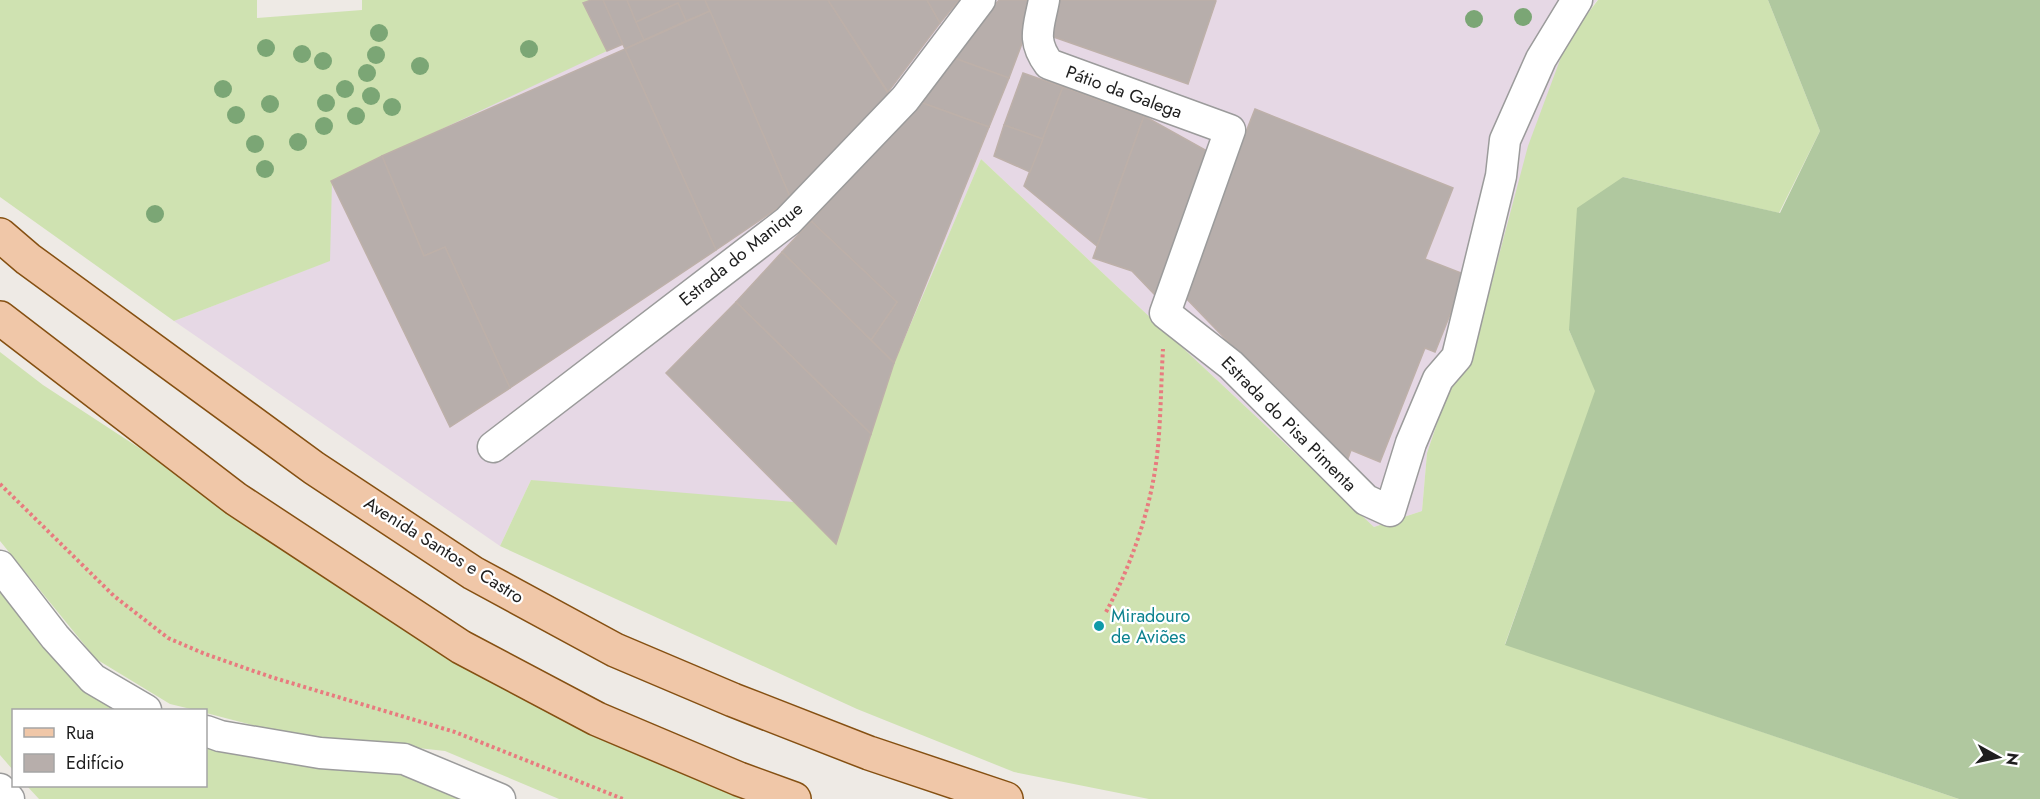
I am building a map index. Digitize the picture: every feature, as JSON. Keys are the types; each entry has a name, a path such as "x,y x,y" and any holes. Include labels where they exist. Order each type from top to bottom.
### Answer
{"main road":[{"name":"Avenida Santos e Castro","path":"0,235 28,259 314,468 473,573 615,650 722,696 869,753 1006,799"},
{"path":"0,318 237,499 461,646 597,719 738,779 794,799"}],"street":[{"name":"Estrada do Manique","path":"492,447 788,221 905,99 981,0"},
{"name":"Pátio da Galega","path":"1044,0 1037,35 1039,51 1049,64 1230,130 1165,313"},
{"name":"Estrada do Pisa Pimenta","path":"1165,313 1231,365 1366,500 1390,511 1411,443 1438,379 1457,357 1501,176 1504,140 1541,59 1577,0"},
{"path":"0,566 55,637 93,679 143,709"},
{"path":"207,731 220,736 320,753 405,759 500,799"},
{"path":"0,789 9,799"}],"path":[{"path":"1106,612 1121,584 1144,522 1158,448 1165,313"},
{"path":"0,484 114,596 168,638 205,654 271,677 455,732 623,799"}],"shaded area":[{"path":"591,0 1597,0 1567,41 1477,338 1448,391 1427,453 1422,511 1374,527 981,159 894,363 836,544 531,480 500,546 174,321 329,261 331,181"}],"green space":[{"path":"0,0 257,0 257,18 362,10 362,0 591,0 584,4 607,51 332,181 330,261 174,321 0,197"},
{"path":"1598,0 1768,0 1820,131 1779,213 1623,177 1569,330 1596,391 1505,644 1959,799 1149,799 1014,772 857,709 500,546 531,480 794,502 836,543 894,363 981,159 1374,527 1422,511 1427,453 1448,391 1477,338 1528,146 1567,41"},
{"path":"1768,0 2040,0 2040,799 1959,799 1505,645 1595,391 1569,330 1577,208 1623,177 1780,213 1820,131"},
{"path":"0,352 43,385 286,544 755,799 559,799 445,751 283,733 207,713 207,709 191,709 170,704 96,659 0,541"},
{"path":"0,581 122,709 12,709 12,769 0,755"},
{"path":"207,739 400,767 477,799 39,799 28,787 207,787"}],"building":[{"path":"603,0 623,44 607,51 583,3"},
{"path":"603,0 627,0 644,40 625,49"},
{"path":"627,0 705,0 710,11 686,21 678,3 636,22"},
{"path":"705,0 828,0 893,101 791,199"},
{"path":"828,0 927,0 940,23 888,92"},
{"path":"927,0 959,0 940,23"},
{"path":"999,0 1032,0 1029,25 1009,78 954,58"},
{"path":"1056,0 1216,1 1188,84 1045,34"},
{"path":"678,3 686,21 644,40 636,22"},
{"path":"710,11 791,199 716,250 625,49"},
{"path":"625,49 716,250 510,388 445,247 424,256 382,156"},
{"path":"954,58 1009,78 989,127 920,102"},
{"path":"1023,73 1063,87 1043,139 1004,125"},
{"path":"1063,87 1144,116 1097,246 1024,186"},
{"path":"920,102 989,127 894,363 871,340 897,302 811,221"},
{"path":"1255,109 1453,188 1425,259 1466,275 1435,352 1425,348 1380,462 1351,450 1346,464 1182,294"},
{"path":"1144,116 1209,152 1157,297 1132,271 1093,258"},
{"path":"1004,125 1043,139 1030,172 994,156"},
{"path":"382,156 424,256 445,247 510,388 450,427 331,181"},
{"path":"811,221 897,302 871,340 782,252"},
{"path":"782,252 894,363 871,434 736,302"},
{"path":"736,302 871,434 836,544 666,373"}],"place":[{"name":"Miradouro de Aviões","path":"1099,626"}]}
